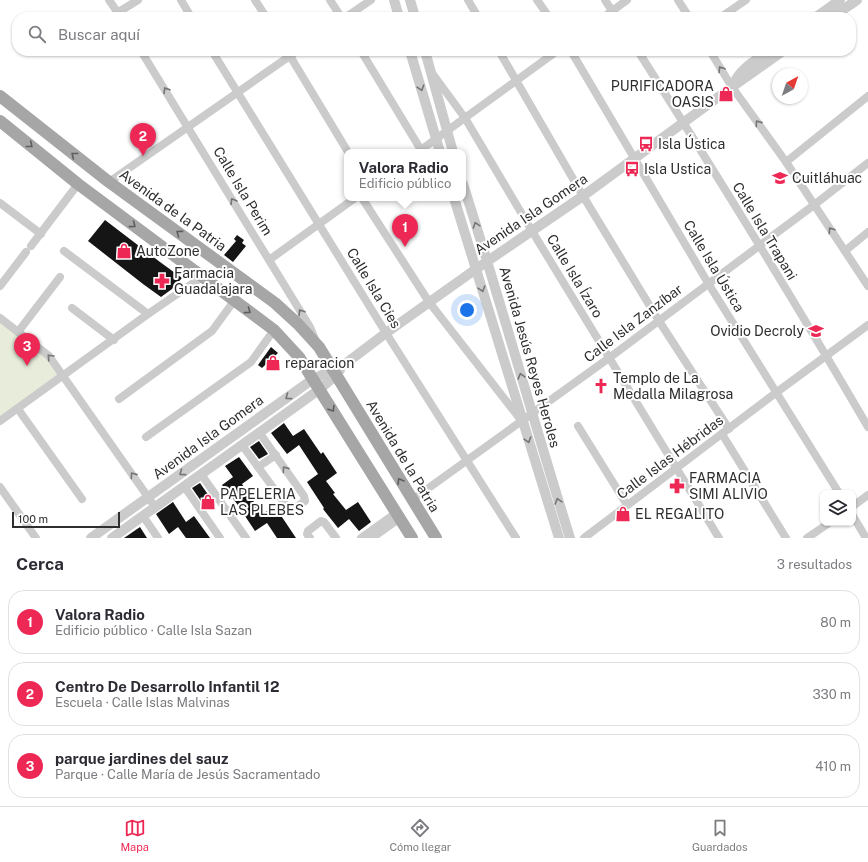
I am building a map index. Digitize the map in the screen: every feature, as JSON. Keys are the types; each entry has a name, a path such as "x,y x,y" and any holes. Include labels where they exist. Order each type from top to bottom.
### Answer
{"main road":[{"name":"Avenida de la Patria","path":"0,96 109,182 275,303 298,324 319,347 436,538"},
{"path":"0,121 78,184 274,330 299,357 412,538"}],"street":[{"path":"109,0 117,12"},
{"path":"123,12 138,0"},
{"path":"181,0 188,12"},
{"path":"255,0 263,12"},
{"path":"330,0 338,12"},
{"path":"353,12 371,0"},
{"path":"394,0 398,12"},
{"path":"410,0 414,12"},
{"path":"468,0 475,12"},
{"path":"537,0 545,12"},
{"path":"605,0 613,12"},
{"path":"616,12 627,0"},
{"path":"678,0 686,12"},
{"path":"728,12 746,0"},
{"path":"823,12 840,0"},
{"path":"839,12 857,0"},
{"name":"Calle Isla Perim","path":"144,56 310,327 319,347"},
{"name":"Calle Isla Cíes","path":"215,56 386,333 516,538"},
{"path":"109,182 238,92 285,56"},
{"path":"289,56 346,149"},
{"path":"364,56 419,149"},
{"path":"411,56 439,149"},
{"path":"426,56 446,132 452,149"},
{"path":"502,56 583,196 726,431 786,538"},
{"path":"423,149 550,56"},
{"name":"Calle Isla Ústica","path":"574,56 708,283 837,490"},
{"name":"Calle Isla Trapani","path":"641,56 684,122 868,427"},
{"path":"713,56 732,87 786,162 868,286"},
{"name":"Avenida Isla Gomera","path":"732,87 736,78 743,69 762,56"},
{"name":"Avenida Isla Gomera","path":"112,538 320,389 334,372 386,333 583,196 776,56"},
{"name":"Calle Isla Ízaro","path":"431,71 465,118 719,538"},
{"path":"786,162 868,96"},
{"name":"Calle Isla Zanzíbar","path":"412,500 609,358 868,163"},
{"path":"0,286 78,184"},
{"name":"Avenida Jesús Reyes Heroles","path":"466,193 488,261 532,414 570,538"},
{"path":"269,260 351,201"},
{"path":"364,201 429,302 522,421"},
{"name":"Avenida Jesús Reyes Heroles","path":"455,201 559,538"},
{"path":"0,203 41,234"},
{"path":"845,251 868,232"},
{"path":"64,251 148,314"},
{"path":"18,332 60,277"},
{"path":"0,421 148,314 202,277"},
{"path":"119,399 212,331 234,301"},
{"path":"72,308 114,340"},
{"path":"0,318 50,356 155,507"},
{"name":"Calle Islas Hébridas","path":"584,538 868,325"},
{"path":"146,437 251,362 274,330"},
{"name":"Avenida Isla Gomera","path":"90,538 313,379 334,372"},
{"path":"18,408 82,499"},
{"path":"578,426 627,505"},
{"path":"242,444 288,508 292,510 305,501 304,496 259,432"},
{"path":"258,467 276,455"},
{"path":"201,474 246,538"},
{"path":"184,486 220,538"},
{"path":"0,487 36,538"},
{"path":"856,504 868,495"},
{"path":"200,509 217,497"},
{"path":"143,516 158,538"},
{"path":"361,538 398,516"},
{"path":"372,538 398,516"},
{"path":"310,538 307,534 308,531 321,521 324,522 336,538"},
{"path":"856,521 866,538"},
{"path":"807,538 825,526"}],"green space":[{"path":"0,322 47,358 59,375 0,417"}],"building":[{"name":"AutoZone","path":"105,220 182,278 172,289 161,297 143,284 88,241"},
{"path":"237,235 244,240 242,243 246,246 233,262 224,255 236,241 234,239"},
{"path":"271,347 278,353 262,368 258,365"},
{"path":"284,423 293,436 304,429 321,454 323,452 337,473 326,481 335,493 333,494 346,510 358,502 371,522 359,531 349,519 338,528 323,509 324,508 307,482 318,474 299,445 287,454 271,433"},
{"path":"259,441 268,454 259,459 250,447"},
{"path":"239,457 253,476 242,484 254,502 263,514 275,505 282,513 280,514 296,538 277,538 267,523 255,531 229,493 228,494 222,485 233,477 225,466"},
{"path":"200,483 209,496 201,501 192,488"},
{"path":"173,502 186,522 194,516 210,538 186,538 178,527 169,534 156,514"},
{"path":"140,527 147,538 124,538"}],"place":[{"name":"PURIFICADORA OASIS","path":"726,94"},
{"name":"Isla Ústica","path":"646,144"},
{"name":"Centro De Desarrollo Infantil 12","path":"143,156"},
{"name":"Isla Ustica","path":"632,169"},
{"name":"Cuitláhuac","path":"780,178"},
{"name":"Valora Radio","path":"405,247"},
{"name":"AutoZone","path":"124,251"},
{"name":"Farmacia Guadalajara","path":"162,281"},
{"name":"Ovidio Decroly","path":"816,331"},
{"name":"reparacion","path":"273,363"},
{"name":"parque jardines del sauz","path":"27,366"},
{"name":"Templo de La Medalla Milagrosa","path":"601,386"},
{"name":"FARMACIA SIMI ALIVIO","path":"677,486"},
{"name":"PAPELERIA LAS PLEBES","path":"208,502"},
{"name":"EL REGALITO","path":"623,514"}]}
